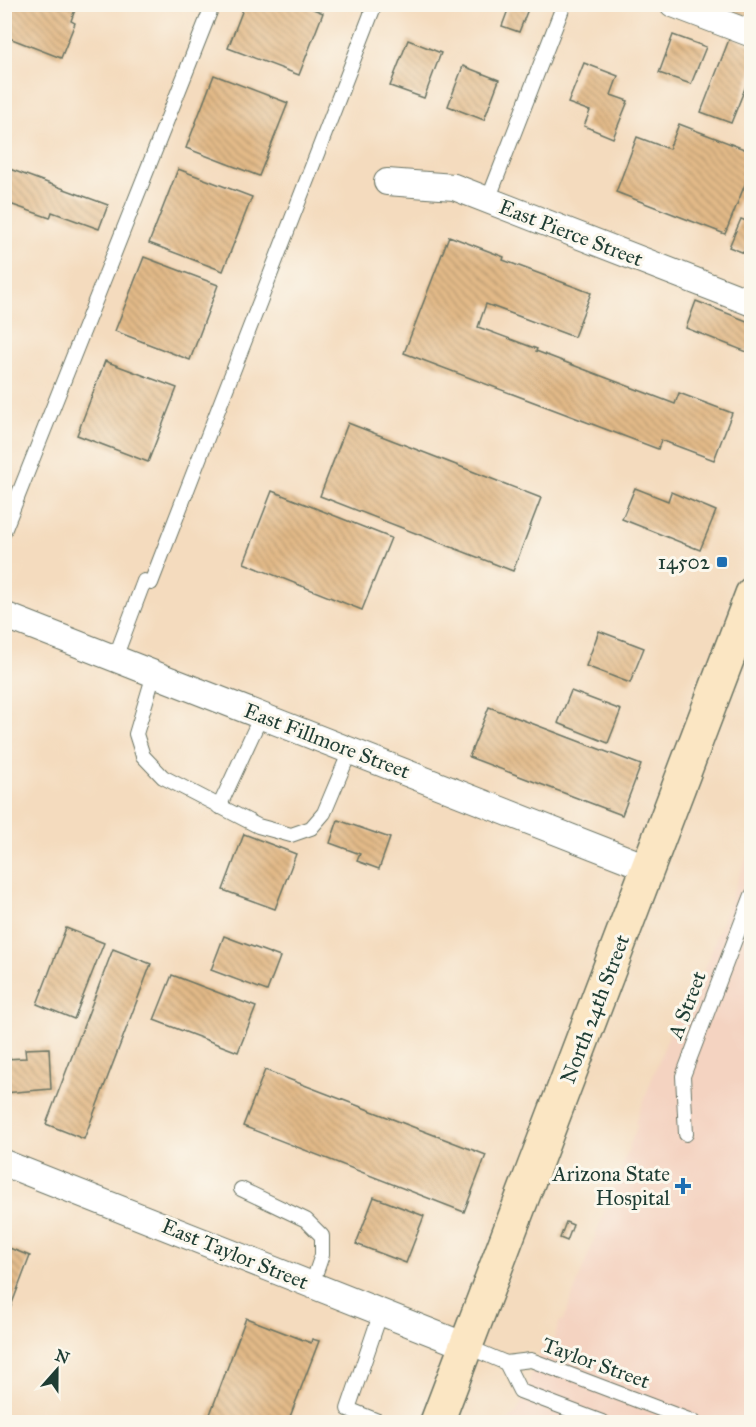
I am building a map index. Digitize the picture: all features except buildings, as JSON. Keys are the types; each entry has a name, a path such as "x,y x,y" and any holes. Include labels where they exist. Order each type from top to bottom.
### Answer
{"main road":[{"name":"North 24th Street","path":"437,1422 752,594"}],"street":[{"path":"673,4 752,34"},
{"name":"East Pierce Street","path":"387,182 454,187 752,303"},
{"name":"East Fillmore Street","path":"4,615 649,868"},
{"name":"East Taylor Street","path":"4,1162 466,1346"}],"lane":[{"path":"4,531 213,4"},
{"path":"115,658 148,582 375,4"},
{"path":"488,200 564,4"},
{"path":"154,674 136,734 143,756 163,777 258,826 291,835 310,828 324,813 350,751"},
{"path":"219,807 261,716"},
{"name":"A Street","path":"686,1134 682,1076 752,895"},
{"path":"241,1189 306,1220 322,1236 322,1255 312,1284"},
{"path":"380,1422 346,1416 381,1312"},
{"path":"466,1346 506,1362 519,1391 602,1422"},
{"name":"Taylor Street","path":"506,1362 531,1360 694,1422"},
{"path":"581,1414 594,1422"}],"shaded area":[{"name":"Arizona State Hospital","path":"751,845 751,1422 505,1422 517,1413 544,1341 553,1341 560,1321 563,1321 687,988 696,991"}],"place":[{"name":"14502","path":"722,562"},
{"name":"Arizona State Hospital","path":"683,1186"}]}
